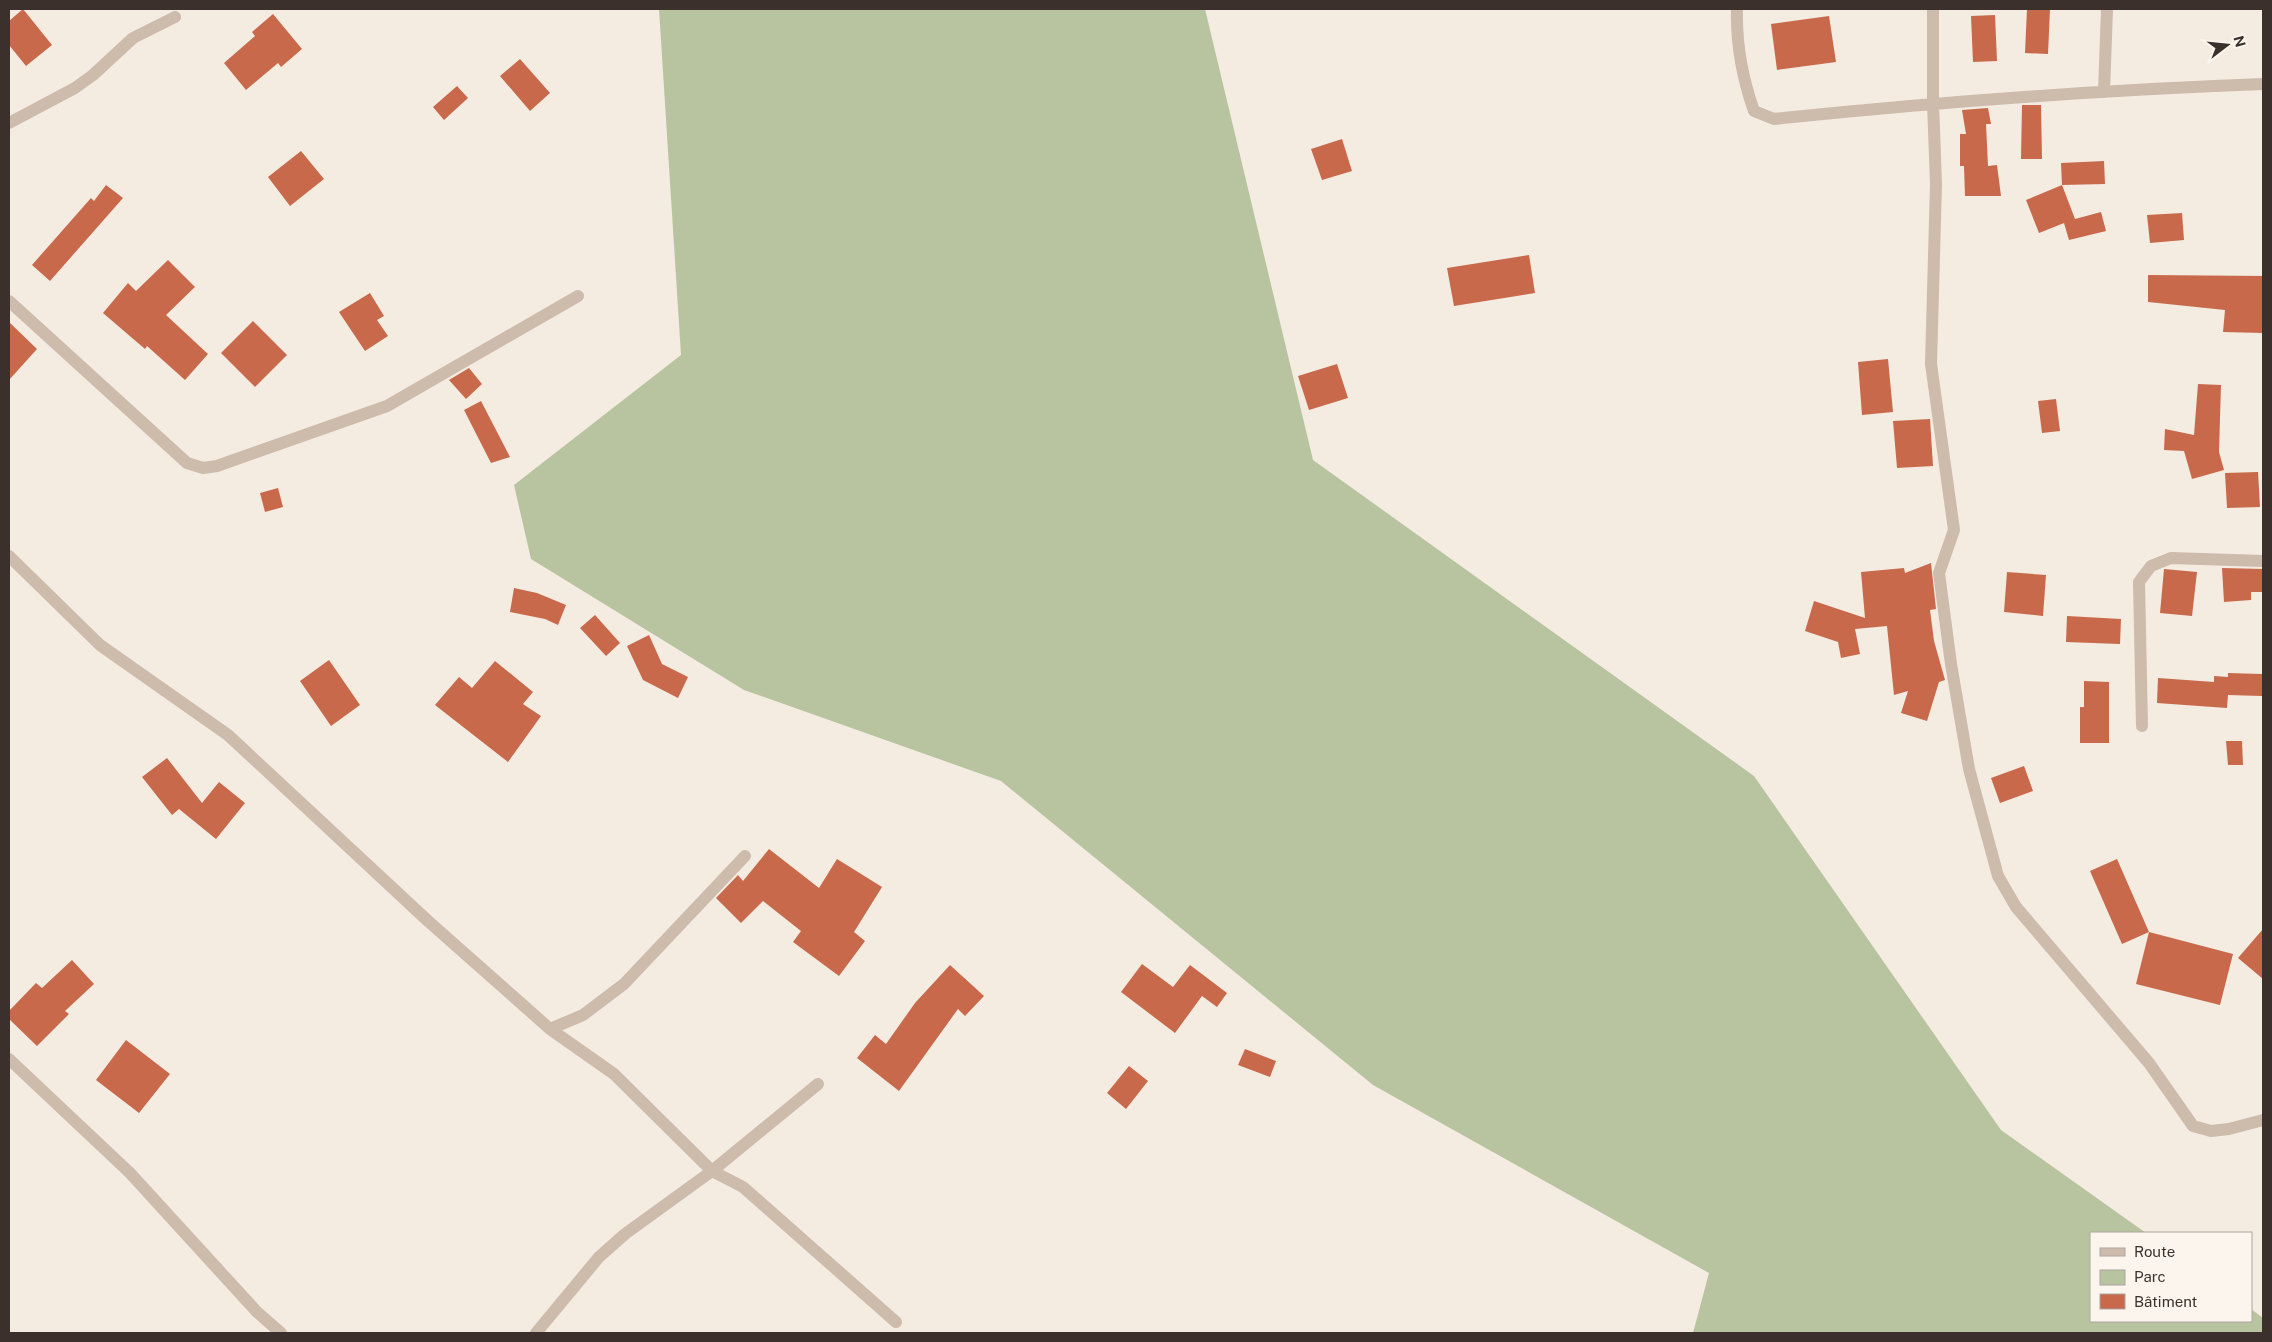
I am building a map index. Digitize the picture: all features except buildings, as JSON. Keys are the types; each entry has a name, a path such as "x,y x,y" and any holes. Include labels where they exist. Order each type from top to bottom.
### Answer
{"street":[{"path":"1737,9 1736,40 1744,83 1754,111 1774,119 1933,103 2263,84"},
{"path":"1933,9 1933,103 1936,184 1931,364 1954,530 1939,573 1950,664 1969,769 1998,876 2016,908 2149,1064 2193,1126 2211,1131 2229,1129 2263,1120"},
{"path":"2104,92 2107,9"},
{"path":"9,123 75,88 93,75 134,38 175,16"},
{"path":"9,300 187,463 203,468 217,466 274,448 386,406 578,296"},
{"path":"9,556 100,645 228,735 428,921 550,1029 614,1074 712,1171 743,1187 896,1322"},
{"path":"2142,726 2139,582 2151,566 2171,558 2263,561"},
{"path":"550,1029 583,1015 624,984 745,856"},
{"path":"9,1060 130,1173 257,1312 281,1333"},
{"path":"536,1333 599,1257 625,1234 712,1171 818,1084"}],"green space":[{"path":"659,9 1205,9 1313,460 1754,776 2001,1130 2145,1232 2090,1232 2090,1322 2252,1322 2252,1310 2263,1318 2263,1333 1693,1333 1709,1273 1373,1085 1001,781 744,690 531,559 514,485 681,355"}]}
